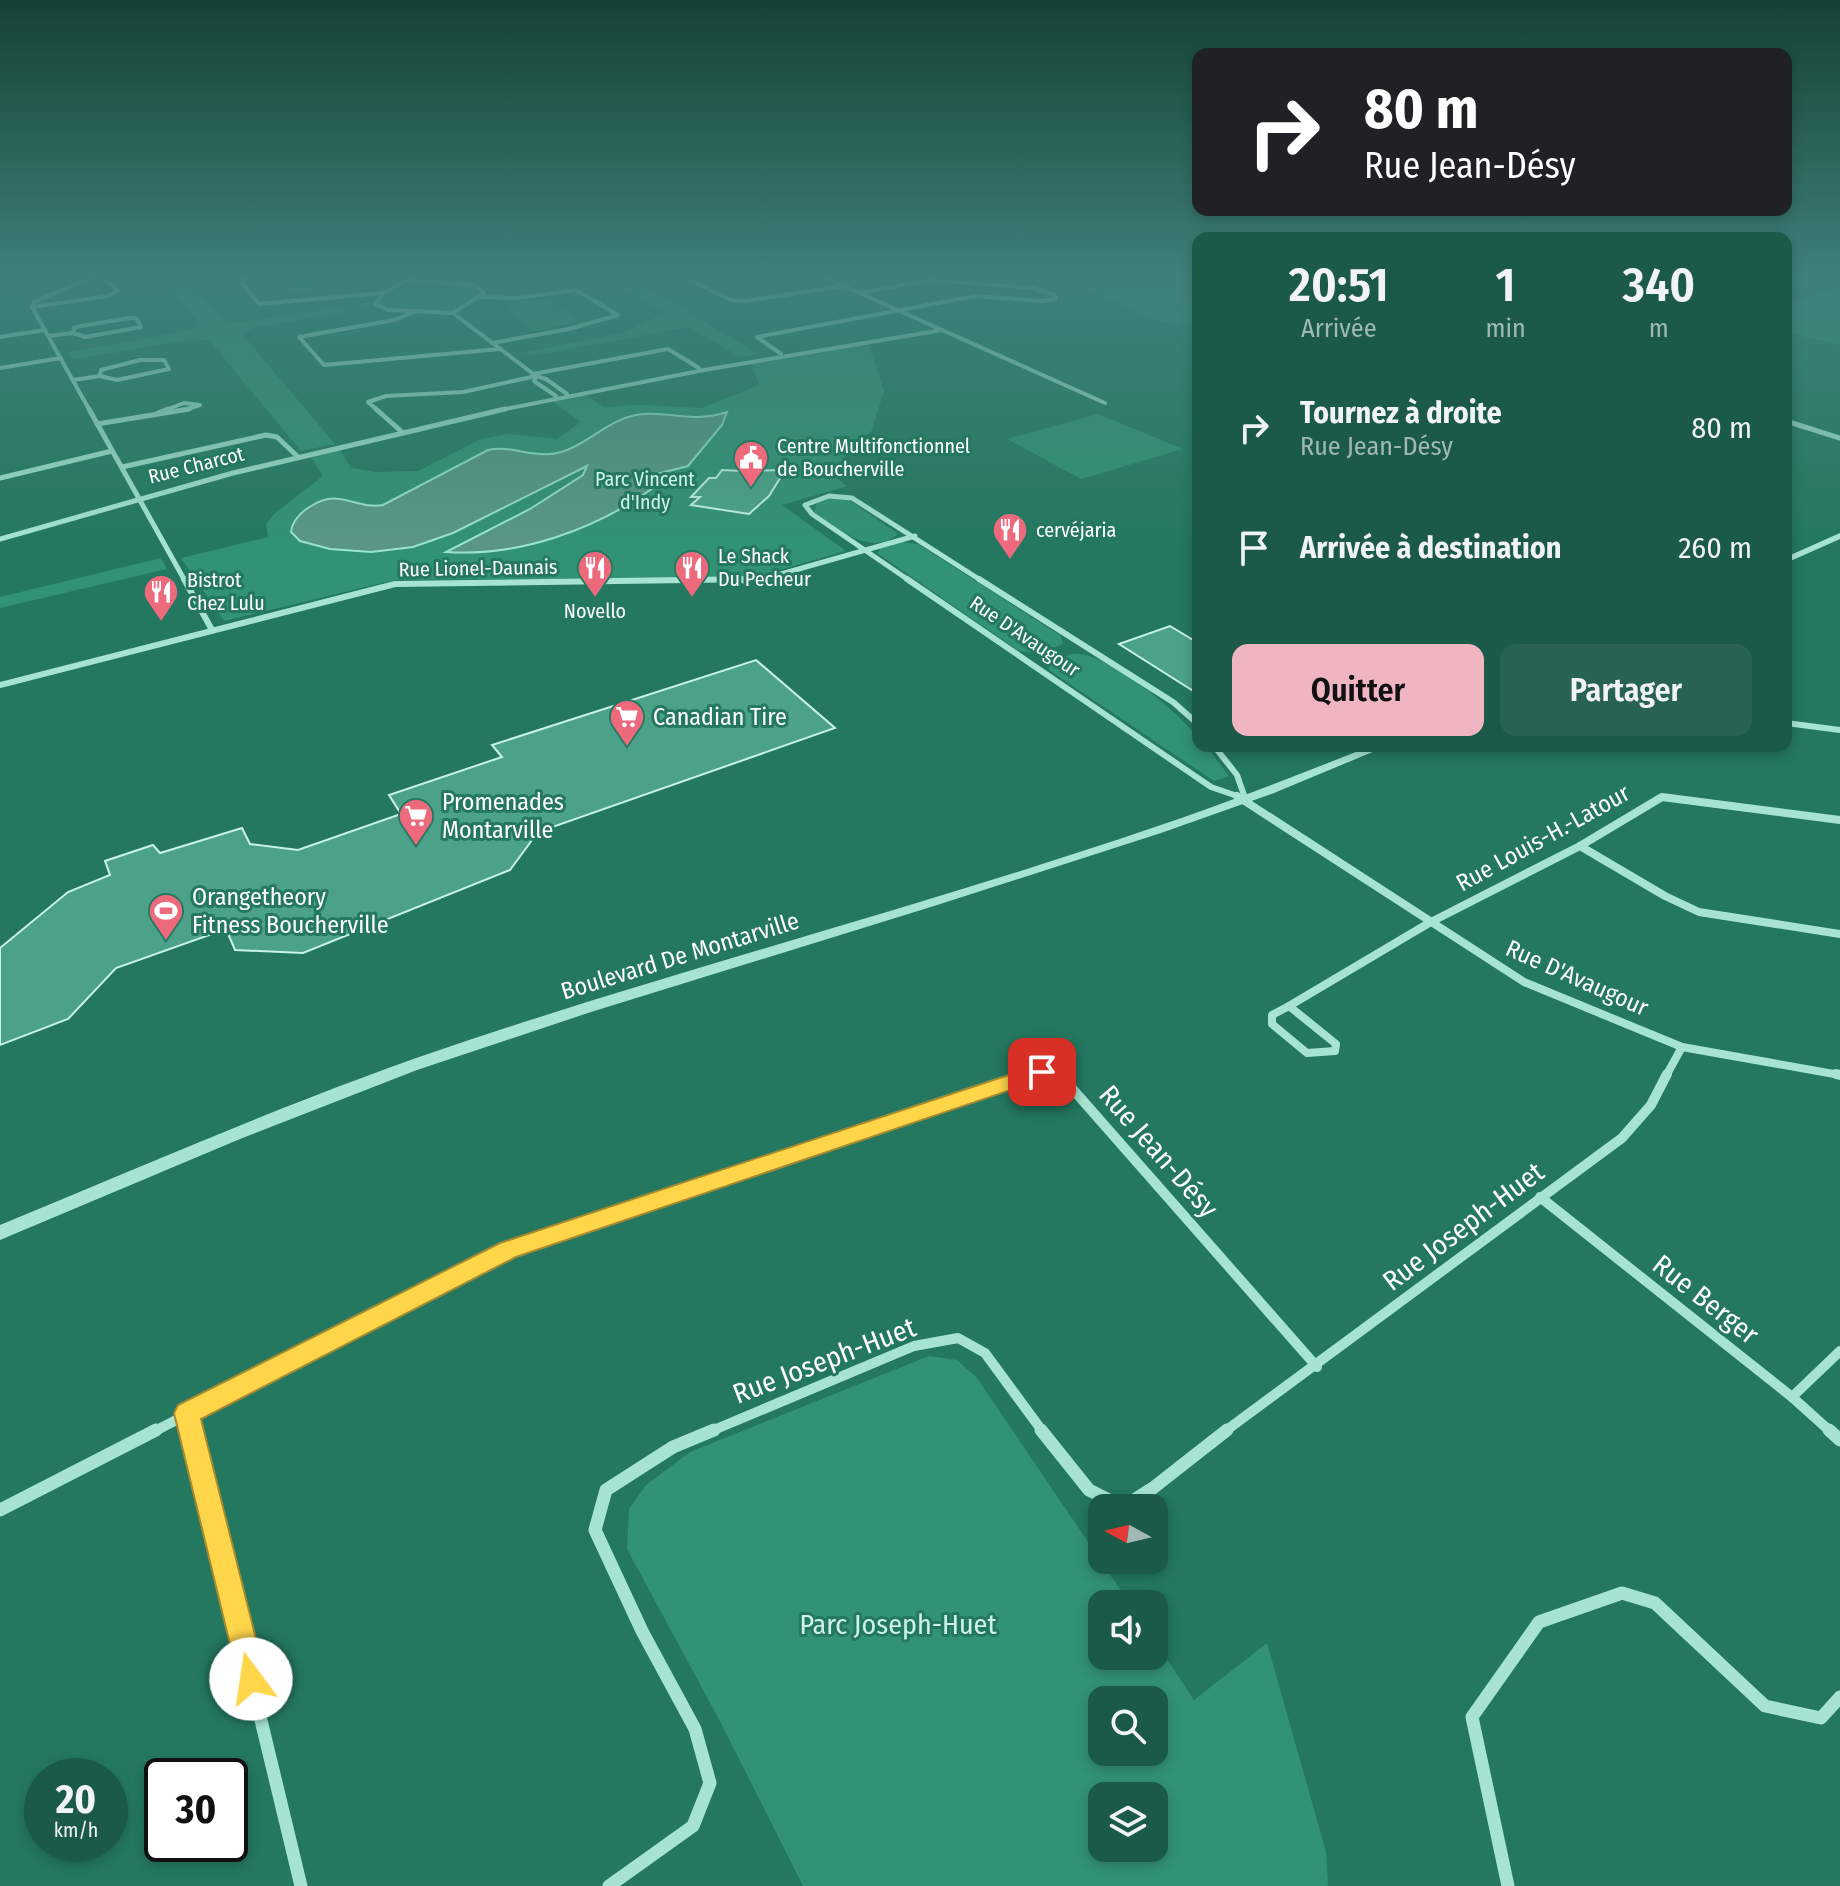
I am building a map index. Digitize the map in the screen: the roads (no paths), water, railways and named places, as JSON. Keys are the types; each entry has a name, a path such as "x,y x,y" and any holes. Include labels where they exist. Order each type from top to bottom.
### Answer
{"street":[{"path":"65,365 212,630"},
{"path":"100,376 101,370 119,365"},
{"path":"73,380 100,376 117,380 169,369 167,365"},
{"path":"522,365 567,394"},
{"path":"402,432 368,402 386,396 463,392 586,365"},
{"path":"694,365 699,368"},
{"name":"Rue Charcot","path":"0,539 138,496 297,456 556,396 716,365"},
{"path":"1020,365 1105,403"},
{"path":"535,375 534,381 556,396"},
{"path":"97,424 158,413 184,412 200,405 180,404 158,413"},
{"path":"1792,423 1840,438"},
{"path":"122,467 266,435 277,437 297,456"},
{"path":"0,478 112,451"},
{"name":"Rue D'Avaugour","path":"1192,719 1173,702 915,536 848,497 829,496 805,505 812,514 1211,787 1245,799 1429,923 1524,982 1682,1047 1840,1075"},
{"name":"Rue Lionel-Daunais","path":"0,685 395,584 742,581 767,578 915,536"},
{"path":"1792,557 1840,536"},
{"path":"1792,724 1840,730"},
{"name":"Rue D'Avaugour","path":"1218,752 1240,776 1245,799"},
{"name":"Boulevard De Montarville","path":"0,1233 262,1124 468,1046 745,958 1026,875 1245,799 1366,752"},
{"name":"Rue Louis-H.-Latour","path":"1289,1006 1429,923 1580,846 1662,797 1840,820"},
{"path":"1580,846 1665,896 1699,912 1840,934"},
{"path":"1289,1006 1336,1044 1335,1051 1319,1058 1306,1054 1272,1024 1272,1015 1289,1006"},
{"name":"Rue Joseph-Huet","path":"609,1886 693,1826 710,1783 695,1729 642,1631 595,1530 606,1490 673,1447 914,1346 958,1338 985,1353 1063,1460 1089,1490 1123,1507 1157,1489 1226,1431 1317,1367 1622,1138 1651,1105 1682,1047"},
{"name":"Rue Jean-Désy","path":"0,1510 508,1250 1042,1072 1062,1077 1317,1367"},
{"name":"Rue Berger","path":"1540,1197 1792,1397 1840,1440"},
{"path":"1792,1397 1840,1351"},
{"path":"187,1413 301,1886"},
{"path":"1508,1886 1472,1717 1539,1622 1622,1593 1655,1603 1765,1706 1821,1718 1840,1697"}],"water":[{"path":"727,412 722,425 688,466 645,477 656,486 633,501 583,527 529,545 502,550 446,552 530,509 583,475 587,466 453,533 413,547 371,552 330,549 300,541 291,532 302,512 316,503 332,499 383,505 488,450 550,454 580,444 618,421 640,414 700,417"}],"place":[{"name":"Centre Multifonctionnel de Boucherville","path":"751,489"},
{"name":"cervéjaria","path":"1010,561"},
{"name":"Novello","path":"595,599"},
{"name":"Le Shack Du Pecheur","path":"692,599"},
{"name":"Bistrot Chez Lulu","path":"161,623"},
{"name":"Canadian Tire","path":"627,748"},
{"name":"Promenades Montarville","path":"416,847"},
{"name":"Orangetheory Fitness Boucherville","path":"166,942"}],"park label":[{"name":"Parc Vincent d'Indy","path":"645,490"},
{"name":"Parc Joseph-Huet","path":"898,1624"}]}
